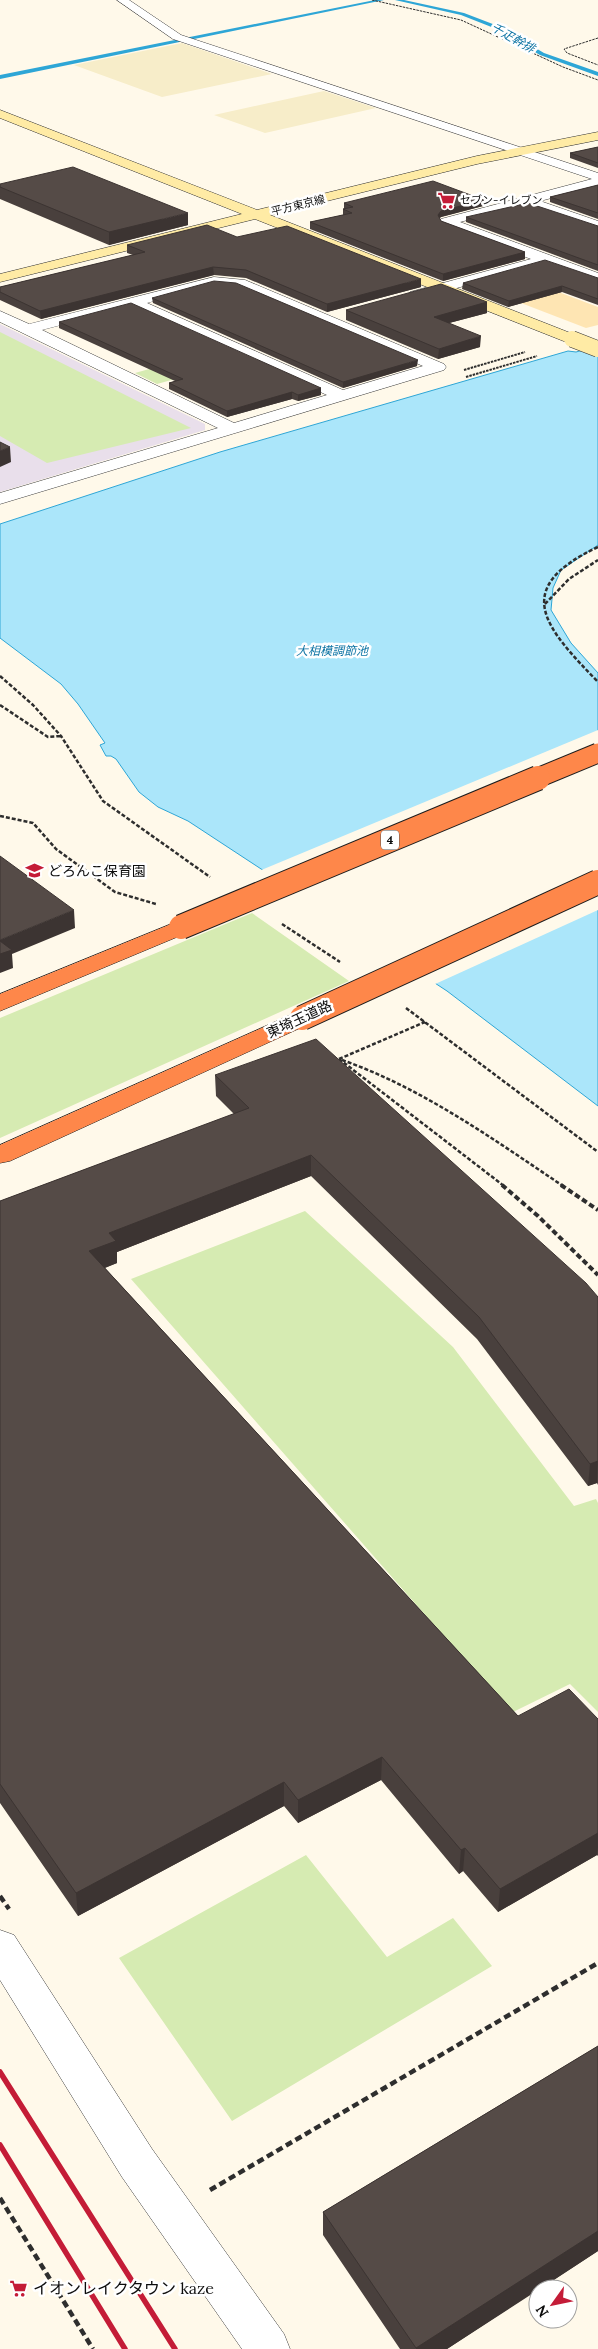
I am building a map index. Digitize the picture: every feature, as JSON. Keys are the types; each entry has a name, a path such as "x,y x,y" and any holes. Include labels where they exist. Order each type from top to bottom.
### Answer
{"highway":[{"name":"4","path":"0,1003 598,753"},
{"name":"東埼玉道路","path":"0,1155 598,882"}],"street":[{"path":"122,0 177,37 598,177"},
{"path":"0,114 598,350"},
{"name":"平方東京線","path":"0,278 521,151 598,136"},
{"path":"598,182 446,222 598,278"},
{"path":"526,201 598,226"},
{"path":"399,300 546,259"},
{"path":"28,329 214,281 240,283 438,367"},
{"path":"133,302 342,396"},
{"path":"327,319 345,314"},
{"path":"0,316 233,429"},
{"path":"0,499 438,367"},
{"path":"0,1947 137,2164 268,2349"}],"path":[{"path":"372,0 379,3 445,15 463,21 536,56 598,80"},
{"path":"598,38 564,49 567,53 598,65"},
{"path":"438,367 462,370 572,339"},
{"path":"598,547 561,569 547,588 543,606 550,626 574,657 598,682"},
{"path":"543,606 560,585 598,560"},
{"path":"0,676 33,705 61,736 102,801 213,879"},
{"path":"0,705 48,737 61,736"},
{"path":"0,816 33,823 56,849 115,892 158,904"},
{"path":"279,922 341,963"},
{"path":"403,1006 558,1120 598,1152"},
{"path":"340,1059 426,1022"},
{"path":"340,1059 374,1071 478,1128 598,1210"},
{"path":"340,1059 457,1146 522,1201 598,1275"},
{"path":"207,2192 598,1963"},
{"path":"0,2198 93,2349"}],"shaded area":[{"path":"182,43 272,74 162,97 74,65"},
{"path":"324,91 376,108 265,133 214,115"},
{"path":"0,324 205,424 205,430 0,492"}],"green space":[{"path":"0,332 191,428 47,463 0,436"},
{"path":"224,348 247,359 157,384 135,373"},
{"path":"252,913 349,981 0,1138 0,1018"},
{"path":"305,1211 453,1347 574,1506 596,1499 598,1503 598,1712 570,1684 511,1713 131,1279"},
{"path":"306,1855 387,1957 453,1918 492,1966 232,2121 119,1958"}],"sand":[{"path":"540,285 598,307 598,325 586,328 503,296"}],"water":[{"name":"大相模調節池","path":"598,346 598,545 561,570 553,588 551,610 571,643 598,673 598,1106 447,991 188,821 158,807 139,792 116,759 106,756 100,745 105,743 78,704 61,684 0,638 0,524 220,452 568,351 576,352"}],"pier":[{"path":"598,730 598,910 433,985 259,871"}],"building":[{"path":"598,147 598,163 570,153"},
{"path":"73,167 188,213 109,232 0,187 0,184"},
{"path":"433,181 484,200 441,211 438,215 441,221 525,252 443,274 310,222 352,213 343,209 353,207 344,203"},
{"path":"598,185 598,213 550,197"},
{"path":"528,203 598,226 598,265 466,217"},
{"path":"207,225 237,237 287,226 421,279 327,304 246,270 213,267 40,311 0,292 0,287 145,252 127,245"},
{"path":"545,260 598,278 598,299 562,286 509,301 463,283"},
{"path":"214,281 236,283 418,360 343,382 152,298"},
{"path":"441,284 487,302 434,317 481,336 439,349 346,310"},
{"path":"131,303 321,388 298,395 292,392 227,411 169,383 183,379 59,322"},
{"path":"0,442 10,447 0,451"},
{"path":"0,856 74,910 0,940"},
{"path":"0,941 12,950 0,954"},
{"path":"316,1039 586,1283 598,1297 598,1461 590,1464 479,1317 311,1155 109,1233 116,1241 89,1251 518,1716 569,1689 598,1719 598,1833 500,1889 465,1848 461,1850 382,1757 298,1800 284,1782 76,1893 0,1784 0,1201 249,1108 215,1075"},
{"path":"598,2046 598,2231 416,2348 323,2212"}],"waterway":[{"path":"0,77 382,0"},
{"name":"千疋幹排","path":"397,0 462,14 496,27 542,54 598,74"}],"railway":[{"path":"0,2072 175,2349"},
{"path":"0,2145 125,2349"}],"place":[{"name":"セブン-イレブン","path":"446,200"},
{"name":"どろんこ保育園","path":"34,871"},
{"name":"イオンレイクタウン kaze","path":"19,2288"}]}
